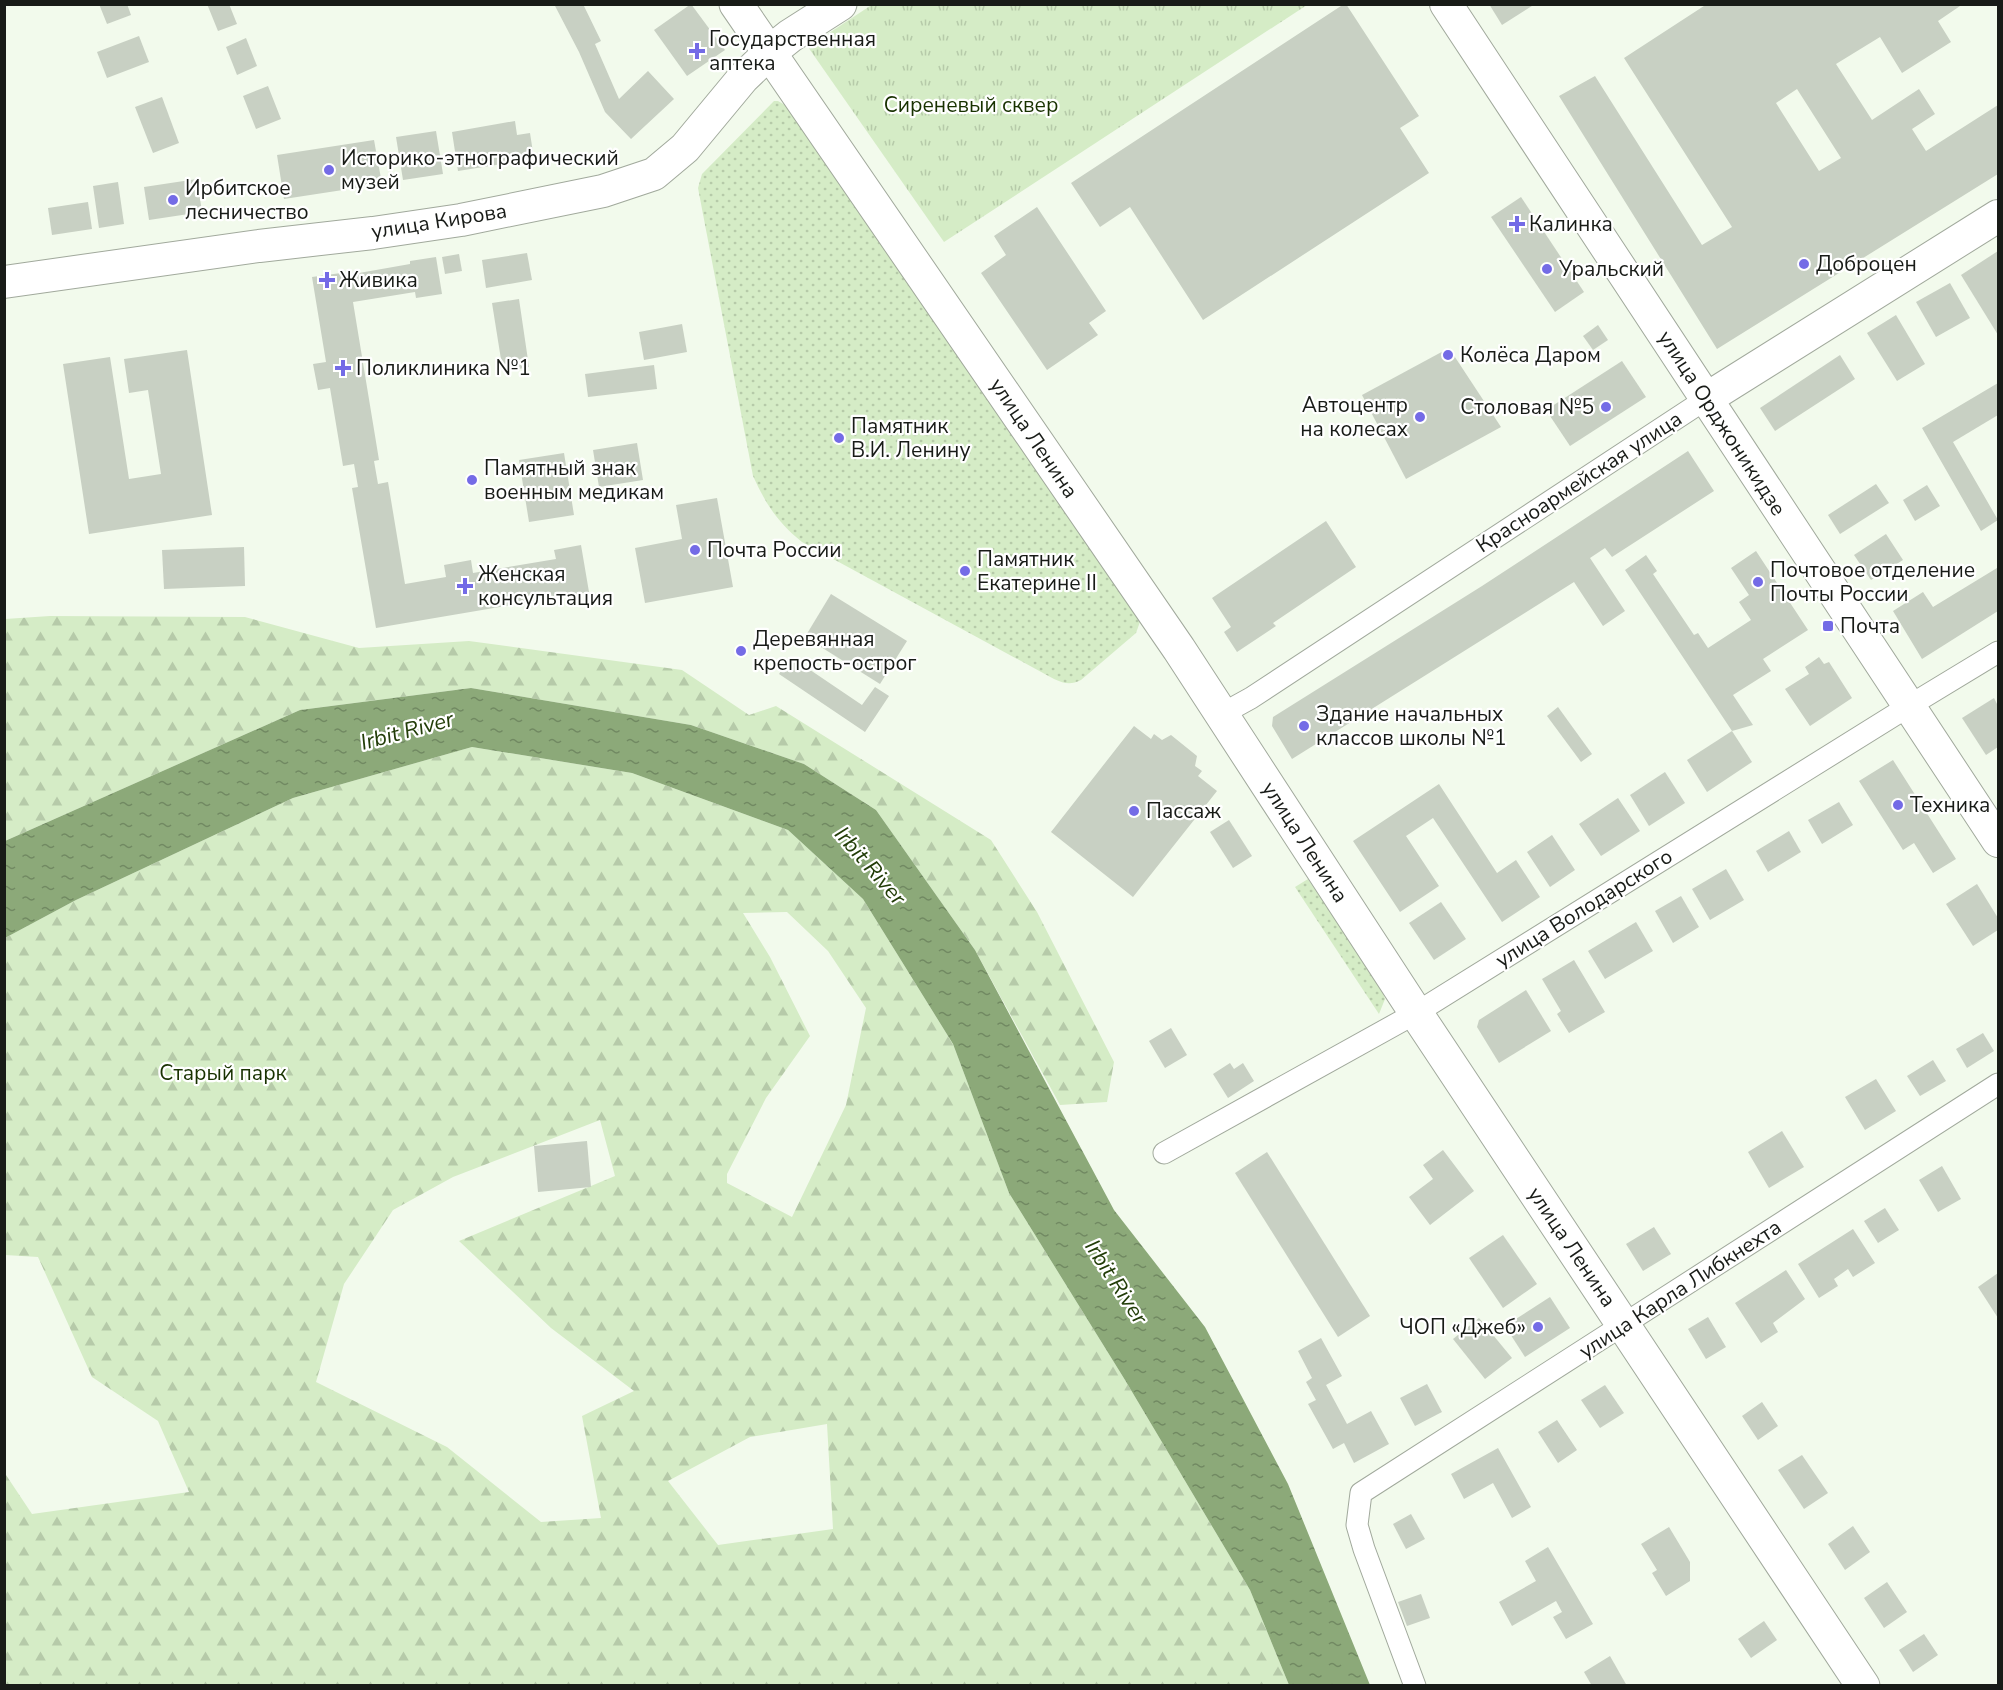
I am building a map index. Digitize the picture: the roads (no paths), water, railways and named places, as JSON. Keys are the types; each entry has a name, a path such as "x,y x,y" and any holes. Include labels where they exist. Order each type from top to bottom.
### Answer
{"main road":[{"name":"улица Ленина","path":"736,4 1222,714 1416,1013 1863,1686"},
{"name":"улица Кирова","path":"770,52 840,4"}],"street":[{"name":"улица Орджоникидзе","path":"1446,4 1998,842"},
{"name":"улица Кирова","path":"4,282 461,220 603,191 654,174 677,154 743,78 770,52"},
{"name":"Красноармейская улица","path":"1222,714 1281,678 1706,399 1998,216"},
{"name":"улица Володарского","path":"1164,1153 1416,1013 1998,652"},
{"name":"улица Карла Либкнехта","path":"1415,1686 1364,1549 1358,1525 1361,1493 1998,1084"}],"water":[{"name":"Irbit River","path":"471,688 691,725 804,764 876,810 975,950 1114,1210 1205,1327 1288,1484 1370,1685 1289,1685 1250,1590 1125,1380 1009,1193 953,1044 863,899 788,830 632,773 472,747 293,798 76,900 5,938 5,841 300,710"}],"place":[{"name":"Государственная аптека","path":"697,51"},
{"name":"Историко-этнографический музей","path":"329,170"},
{"name":"Ирбитское лесничество","path":"173,200"},
{"name":"Калинка","path":"1517,224"},
{"name":"Доброцен","path":"1804,264"},
{"name":"Уральский","path":"1547,269"},
{"name":"Живика","path":"327,280"},
{"name":"Колёса Даром","path":"1448,355"},
{"name":"Поликлиника №1","path":"343,368"},
{"name":"Столовая №5","path":"1606,407"},
{"name":"Автоцентр на колесах","path":"1420,417"},
{"name":"Памятник В.И. Ленину","path":"839,438"},
{"name":"Памятный знак военным медикам","path":"472,480"},
{"name":"Почта России","path":"695,550"},
{"name":"Памятник Екатерине II","path":"965,571"},
{"name":"Почтовое отделение Почты России","path":"1758,582"},
{"name":"Женская консультация","path":"465,586"},
{"name":"Почта","path":"1828,626"},
{"name":"Деревянная крепость-острог","path":"741,651"},
{"name":"Здание начальных классов школы №1","path":"1304,726"},
{"name":"Техника","path":"1898,805"},
{"name":"Пассаж","path":"1134,811"},
{"name":"ЧОП «Джеб»","path":"1538,1327"}],"park label":[{"name":"Сиреневый сквер","path":"971,105"},
{"name":"Старый парк","path":"223,1073"}]}
